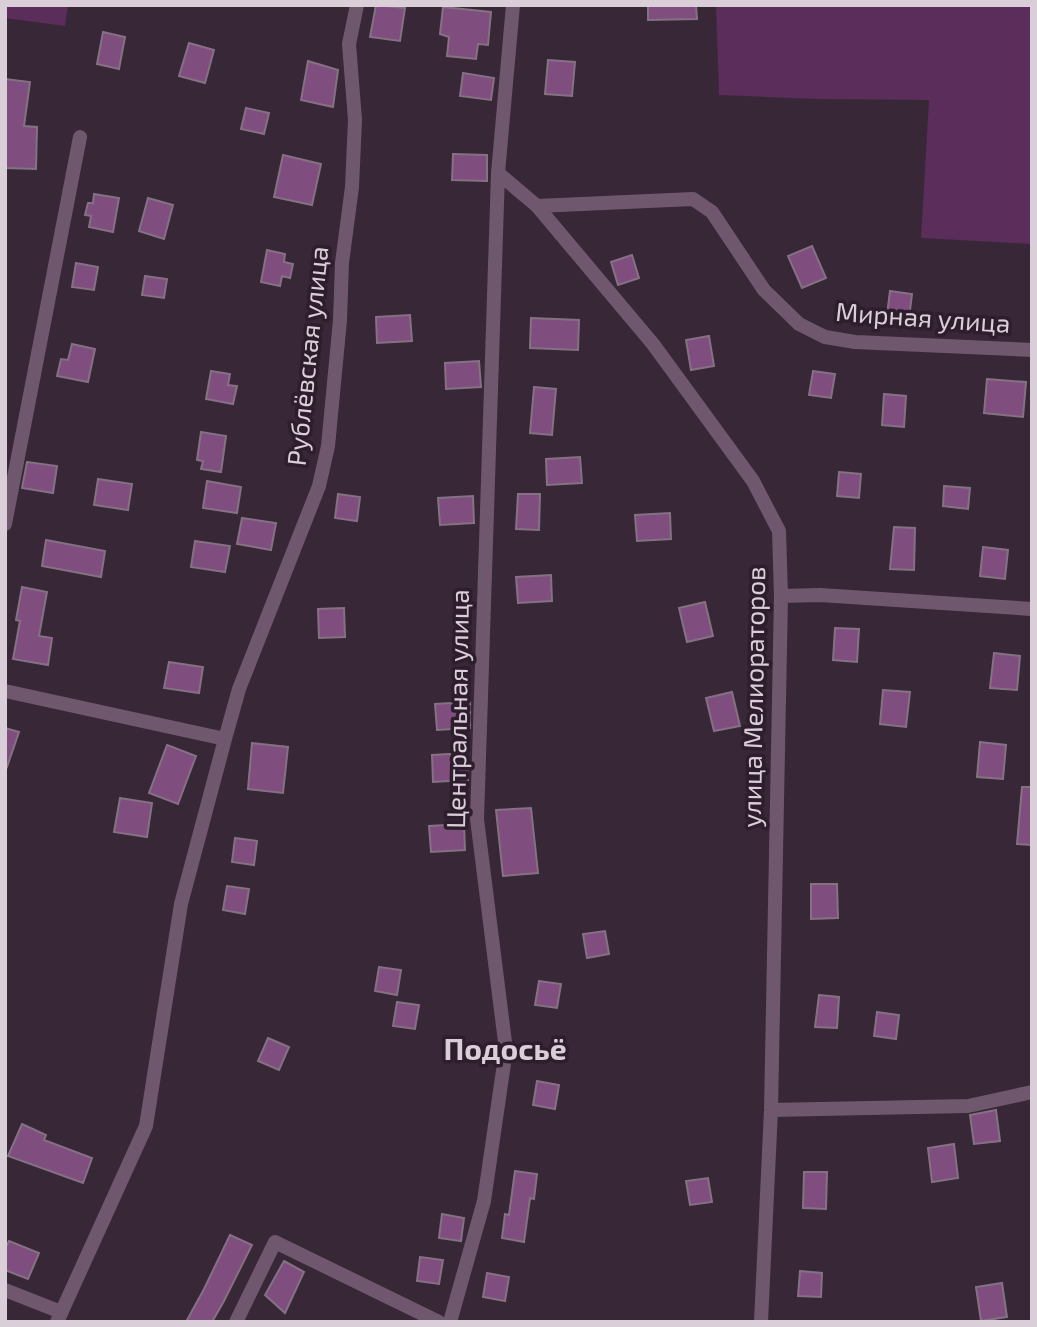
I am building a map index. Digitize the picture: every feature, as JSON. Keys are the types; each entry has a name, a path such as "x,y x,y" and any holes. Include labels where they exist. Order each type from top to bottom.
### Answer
{"street":[{"name":"Рублёвская улица","path":"59,1317 146,1126 181,904 225,739 239,689 319,486 328,446 340,320 342,263 352,187 355,120 349,44 357,5"},
{"name":"Центральная улица","path":"450,1322 484,1201 506,1050 477,819 498,173 513,5"},
{"path":"5,524 80,137"},
{"name":"улица Мелиораторов","path":"498,173 537,206 653,344 753,481 779,531 781,596 771,1110 761,1322"},
{"name":"Мирная улица","path":"537,206 693,199 712,212 764,290 799,324 825,337 855,342 1032,350"},
{"path":"781,596 1032,609"},
{"path":"5,691 225,739"},
{"path":"771,1110 968,1106 1032,1092"},
{"path":"236,1322 275,1242 439,1322"},
{"path":"5,1290 59,1317"}],"shaded area":[{"path":"5,5 68,5 65,26 5,18"},
{"path":"716,5 1032,5 1032,244 921,238 929,100 719,95"}],"building":[{"path":"376,5 405,8 400,41 370,37"},
{"path":"648,5 696,5 697,19 648,20"},
{"path":"443,7 491,12 488,45 478,44 476,59 447,56 449,37 440,34"},
{"path":"103,32 125,37 119,69 97,64"},
{"path":"189,43 214,50 205,83 179,76"},
{"path":"548,60 575,62 572,96 545,94"},
{"path":"308,61 338,70 333,107 301,100"},
{"path":"463,73 494,78 491,100 460,96"},
{"path":"5,79 30,82 24,126 37,127 36,169 5,168"},
{"path":"246,108 269,113 264,134 241,129"},
{"path":"453,154 487,155 487,181 452,180"},
{"path":"283,155 321,164 312,205 274,197"},
{"path":"94,194 119,198 113,232 89,227 91,216 85,215 88,203 93,203"},
{"path":"148,198 173,205 164,239 139,231"},
{"path":"812,246 826,278 802,288 788,256"},
{"path":"267,250 285,254 284,262 293,264 290,278 282,276 280,286 261,282"},
{"path":"632,255 639,278 618,285 611,262"},
{"path":"76,263 98,267 94,290 72,287"},
{"path":"145,276 167,279 164,298 142,295"},
{"path":"890,291 912,294 909,318 887,315"},
{"path":"410,315 412,341 377,343 376,317"},
{"path":"531,318 579,320 578,350 530,348"},
{"path":"709,336 714,366 691,370 686,340"},
{"path":"72,344 95,349 88,382 57,376 61,359 68,360"},
{"path":"479,361 481,387 446,389 445,363"},
{"path":"211,371 230,374 228,385 237,386 233,404 206,399"},
{"path":"813,371 835,374 831,398 809,395"},
{"path":"987,379 1026,382 1023,417 984,413"},
{"path":"534,387 556,389 552,435 530,433"},
{"path":"884,394 906,396 904,427 882,425"},
{"path":"201,432 226,436 221,472 201,469 203,461 197,460"},
{"path":"580,457 582,483 547,485 546,459"},
{"path":"27,462 57,466 53,493 22,488"},
{"path":"839,472 861,474 859,498 837,496"},
{"path":"98,479 132,484 128,510 94,505"},
{"path":"207,481 241,487 237,513 203,508"},
{"path":"944,486 970,488 968,509 943,506"},
{"path":"338,494 360,497 357,521 335,518"},
{"path":"518,494 540,494 539,530 516,529"},
{"path":"473,496 474,523 440,525 438,498"},
{"path":"670,513 671,539 637,541 635,515"},
{"path":"242,518 276,523 271,550 237,544"},
{"path":"894,527 915,528 914,570 890,569"},
{"path":"46,540 105,551 101,577 42,566"},
{"path":"195,541 230,546 225,572 191,567"},
{"path":"983,547 1008,550 1005,579 980,576"},
{"path":"551,575 552,601 518,603 516,577"},
{"path":"22,587 47,592 39,636 52,638 48,665 13,659 20,621 16,620"},
{"path":"705,602 713,636 687,642 679,608"},
{"path":"344,608 345,637 319,638 318,609"},
{"path":"835,628 859,629 857,662 833,660"},
{"path":"994,653 1020,656 1017,690 990,688"},
{"path":"169,662 203,667 199,693 164,688"},
{"path":"883,690 910,692 906,727 880,724"},
{"path":"732,692 740,726 714,731 706,698"},
{"path":"470,702 470,728 437,730 435,704"},
{"path":"5,728 19,732 7,767 5,766"},
{"path":"980,742 1006,745 1003,779 977,777"},
{"path":"252,743 288,747 283,793 248,789"},
{"path":"167,745 196,756 178,804 149,793"},
{"path":"466,753 468,780 433,782 432,755"},
{"path":"1022,787 1032,787 1032,845 1017,844"},
{"path":"120,798 152,803 147,837 114,832"},
{"path":"531,808 538,873 503,876 496,810"},
{"path":"464,824 465,850 431,852 429,826"},
{"path":"235,838 257,841 254,865 232,862"},
{"path":"811,884 837,884 838,918 811,919"},
{"path":"227,886 249,889 245,914 223,910"},
{"path":"605,931 609,954 587,958 583,934"},
{"path":"379,967 401,970 397,995 375,991"},
{"path":"539,981 561,984 557,1008 535,1005"},
{"path":"819,995 839,997 837,1028 815,1027"},
{"path":"397,1002 419,1005 415,1029 393,1026"},
{"path":"877,1012 899,1015 896,1039 874,1036"},
{"path":"268,1038 289,1047 279,1070 258,1061"},
{"path":"537,1081 559,1085 555,1109 533,1105"},
{"path":"996,1110 1000,1141 974,1144 970,1115"},
{"path":"22,1124 46,1135 44,1140 92,1158 83,1183 8,1156"},
{"path":"954,1144 958,1178 932,1182 928,1148"},
{"path":"515,1171 537,1174 534,1199 530,1198 524,1242 502,1238 505,1214 509,1215"},
{"path":"804,1172 827,1172 826,1209 803,1208"},
{"path":"708,1178 712,1202 690,1205 686,1181"},
{"path":"442,1214 464,1218 461,1241 439,1238"},
{"path":"230,1235 252,1245 224,1301 212,1322 186,1322 204,1289"},
{"path":"9,1241 39,1253 28,1279 5,1270 5,1249"},
{"path":"420,1257 443,1260 439,1284 417,1281"},
{"path":"284,1261 304,1272 285,1313 265,1295"},
{"path":"800,1271 822,1273 821,1297 798,1296"},
{"path":"487,1273 509,1277 505,1301 483,1297"},
{"path":"1002,1283 1007,1317 981,1321 976,1287"}],"district":[{"name":"Подосьё","path":"505,1050"}]}
